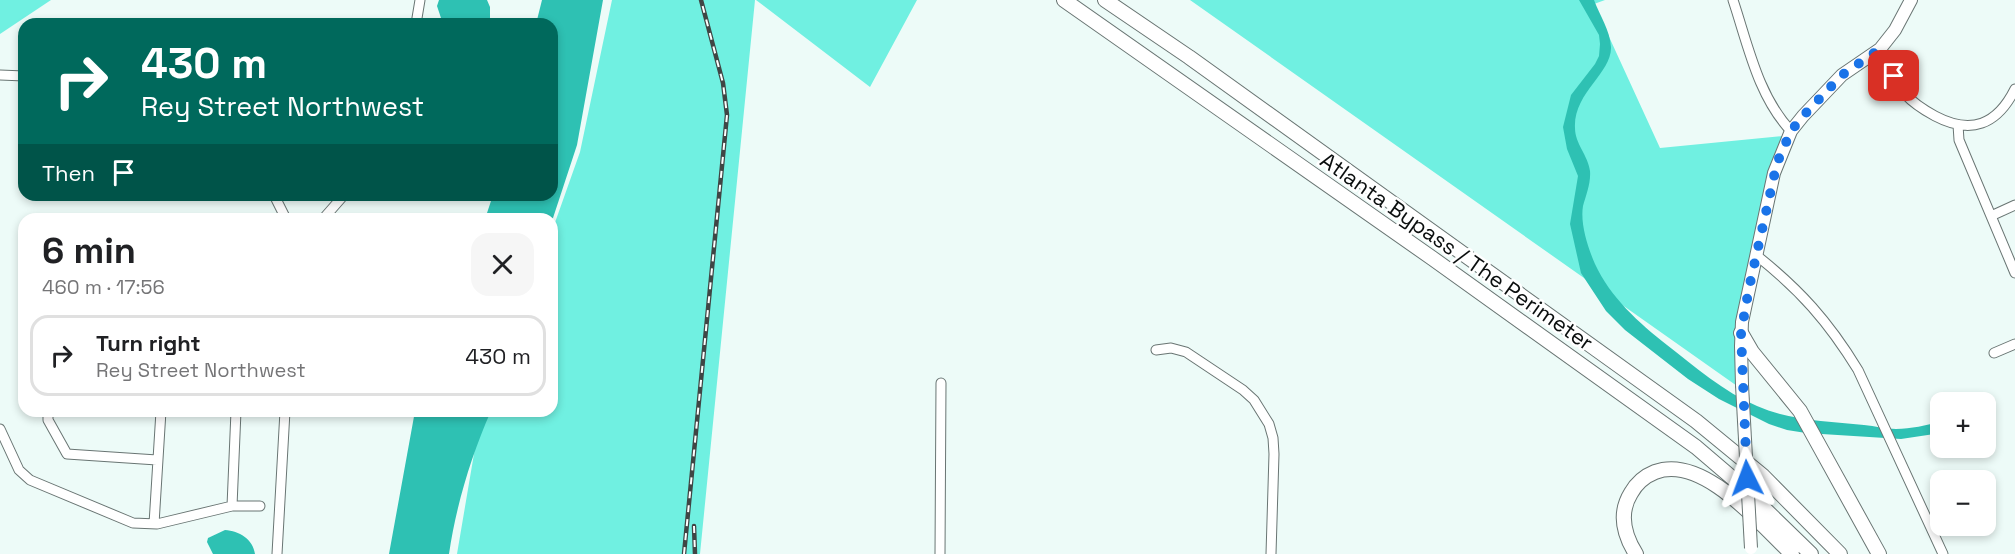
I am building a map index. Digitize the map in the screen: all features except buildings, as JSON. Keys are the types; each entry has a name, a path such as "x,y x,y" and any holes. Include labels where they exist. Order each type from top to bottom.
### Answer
{"highway":[{"name":"Atlanta Bypass / The Perimeter","path":"1065,0 1686,440 1737,482 1811,554"},
{"name":"Atlanta Bypass / The Perimeter","path":"1105,0 1189,57 1696,421 1763,476 1840,554"},
{"path":"1741,333 1752,352 1800,411 1879,554"},
{"path":"1636,554 1625,533 1623,522 1630,493 1636,485 1652,474 1662,470 1676,469 1689,471 1714,483 1730,495 1792,554"}],"main road":[{"path":"1751,551 1741,333 1774,173 1791,131 1842,75 1880,49 1895,30 1911,0"}],"street":[{"path":"417,18 420,0"},
{"path":"1733,0 1766,98 1777,117 1791,131"},
{"path":"1880,49 1899,87 1907,96 1933,115 1958,125 1972,126 1984,123 1996,116 2005,107 2015,89"},
{"path":"0,75 18,76"},
{"path":"1958,125 1959,140 2015,273"},
{"path":"328,213 339,201"},
{"path":"1991,216 2015,205"},
{"path":"1756,255 1783,276 1824,319 1858,370 1943,554"},
{"path":"1994,353 2015,344"},
{"path":"1156,350 1171,348 1186,352 1243,390 1263,412 1273,438 1274,453 1271,554"},
{"path":"940,554 941,383"},
{"path":"48,417 67,454 157,460"},
{"path":"154,524 161,417"},
{"path":"232,506 236,417"},
{"path":"277,554 285,417"},
{"path":"0,429 19,470 30,480 133,523 154,524 232,506 260,506"}],"shaded area":[{"path":"0,0 51,0 24,18 18,18 18,22 0,34"},
{"path":"439,0 487,0 490,7 490,18 441,18 437,6"},
{"path":"542,0 603,0 577,145 555,213 487,213 491,201 558,201 558,18 538,18"},
{"path":"612,0 755,0 700,554 457,554 476,442 485,417 558,417 558,214 580,152"},
{"path":"756,0 917,0 870,87"},
{"path":"1190,0 1605,0 1594,4 1660,148 1793,135 1759,242 1738,320 1747,393"},
{"path":"1579,0 1594,0 1607,29 1611,47 1606,66 1580,104 1576,116 1577,139 1590,171 1582,213 1585,236 1601,276 1626,309 1699,370 1733,394 1757,406 1796,418 1892,429 1930,424 1930,435 1901,439 1806,433 1769,424 1719,399 1688,379 1625,330 1606,311 1581,273 1570,224 1578,176 1567,149 1563,127 1571,95 1599,56 1599,35"},
{"path":"414,417 489,417 465,481 449,554 389,554"},
{"path":"225,530 235,532 248,540 255,554 213,554 207,542 208,538"}],"railway":[{"path":"684,554 727,115 723,83 701,0"},
{"path":"694,526 695,554"}],"route":[{"path":"1747,478 1741,333 1777,163 1791,131 1842,75 1855,65 1880,49 1894,76"}]}
